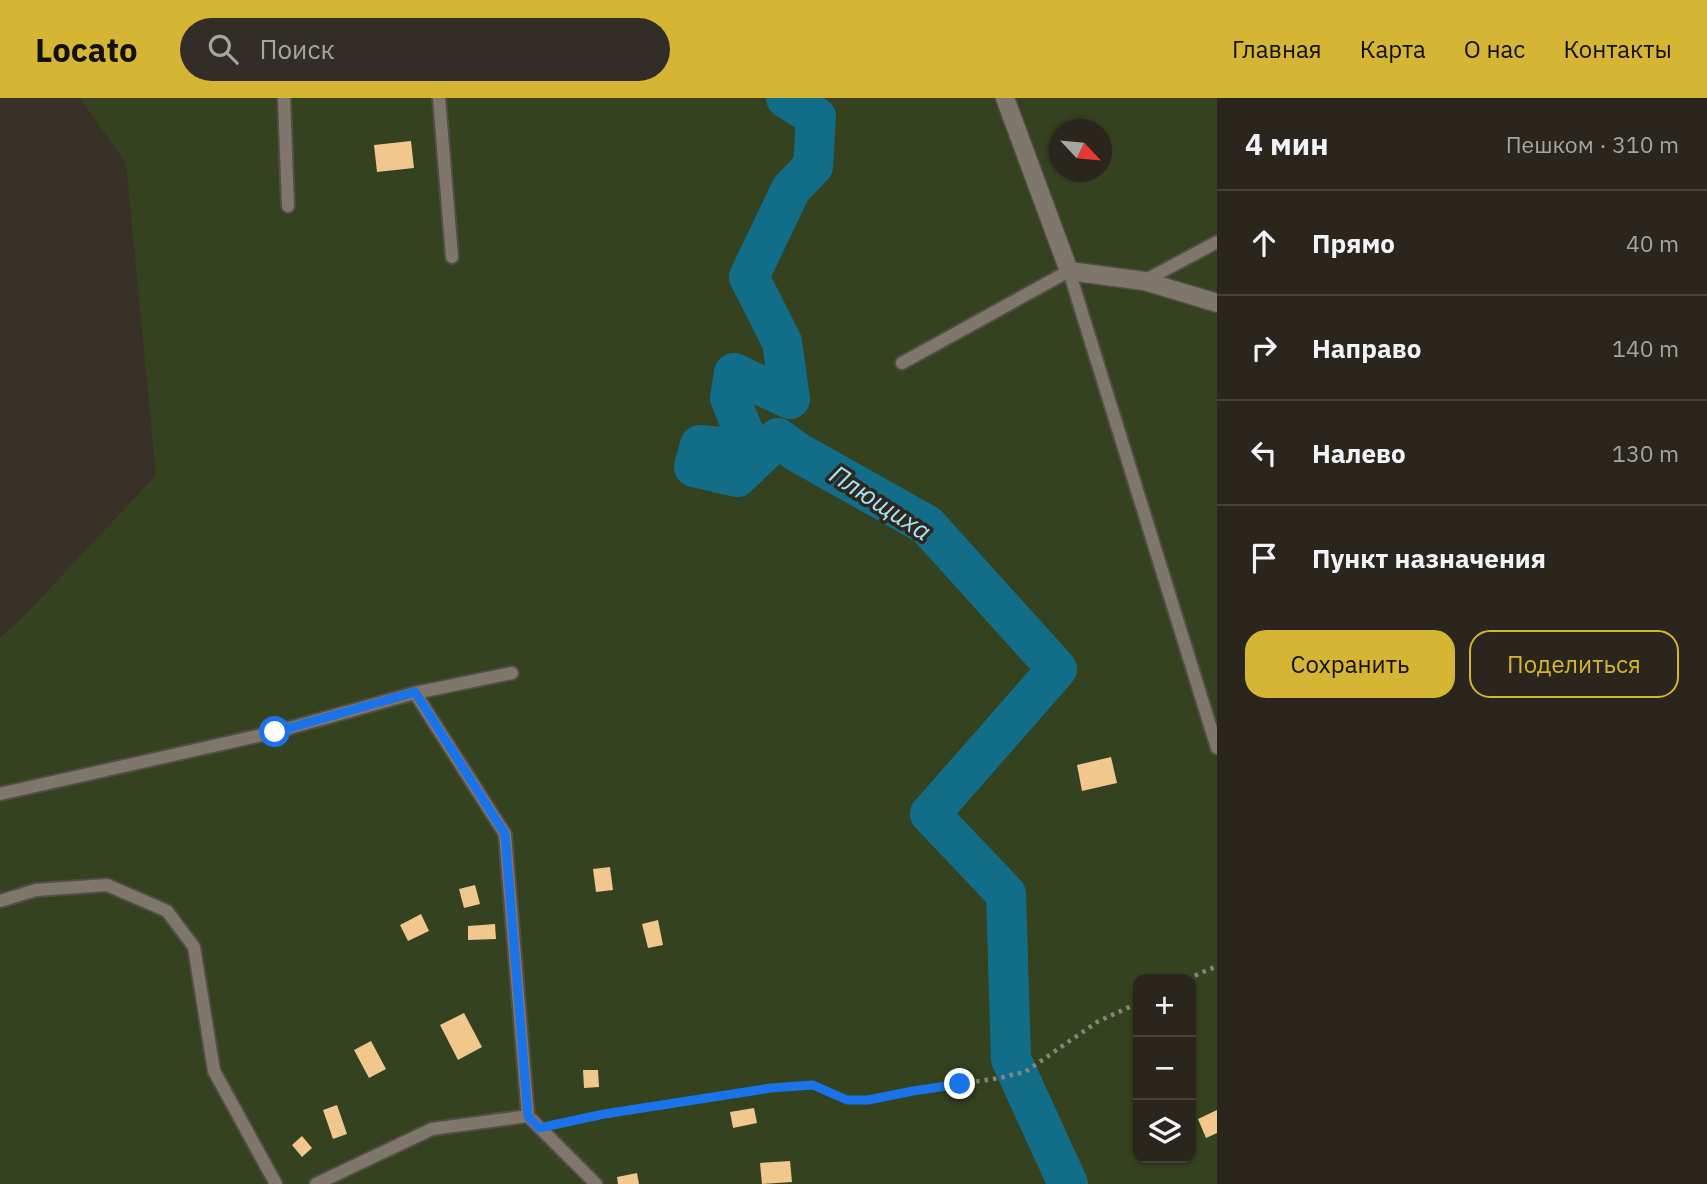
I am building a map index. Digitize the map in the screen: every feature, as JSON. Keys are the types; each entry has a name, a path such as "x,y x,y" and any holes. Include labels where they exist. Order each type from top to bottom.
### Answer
{"street":[{"path":"1005,98 1069,271 1144,281 1217,303"}],"lane":[{"path":"284,98 288,206"},
{"path":"439,98 452,257"},
{"path":"1144,281 1217,242"},
{"path":"902,363 1069,271 1217,748"},
{"path":"0,794 275,732 415,692 512,673"},
{"path":"415,692 505,834 528,1116 596,1184"},
{"path":"0,901 36,890 107,885 167,911 194,947 214,1071 276,1184"},
{"path":"316,1184 432,1129 528,1116"}],"path":[{"path":"1196,975 1217,966"},
{"path":"539,1128 604,1114 771,1088 813,1085 847,1100 868,1100 999,1078 1025,1072 1097,1022 1133,1005"}],"green space":[{"path":"80,98 1217,98 1217,1184 0,1184 0,638 27,613 156,475 126,163"}],"building":[{"path":"411,141 414,168 377,172 374,145"},
{"path":"1111,757 1117,783 1082,791 1077,765"},
{"path":"610,867 613,890 596,892 593,869"},
{"path":"475,885 480,904 464,908 459,889"},
{"path":"421,914 429,931 408,941 400,925"},
{"path":"658,920 663,945 648,948 642,924"},
{"path":"495,924 496,939 468,940 468,926"},
{"path":"464,1013 482,1047 458,1060 440,1025"},
{"path":"371,1041 386,1069 369,1078 354,1050"},
{"path":"583,1070 598,1070 599,1087 584,1088"},
{"path":"337,1105 347,1134 333,1139 323,1110"},
{"path":"754,1108 757,1123 733,1128 730,1112"},
{"path":"1217,1110 1217,1133 1206,1138 1198,1119"},
{"path":"302,1136 312,1148 302,1157 292,1145"},
{"path":"790,1161 792,1182 762,1184 760,1163"},
{"path":"637,1173 639,1184 618,1184 617,1177"}],"waterway":[{"name":"Плющиха","path":"786,98 816,117 813,166 791,189 749,277 782,342 790,399 734,373 730,398 745,436 730,448 700,445 694,467 737,477 778,438 797,452 927,525 1057,669 930,814 1006,894 1011,1059 1068,1184"}],"route":[{"path":"275,732 415,692 505,834 528,1116 539,1128 604,1114 771,1088 813,1085 847,1100 868,1100 960,1084"}]}
